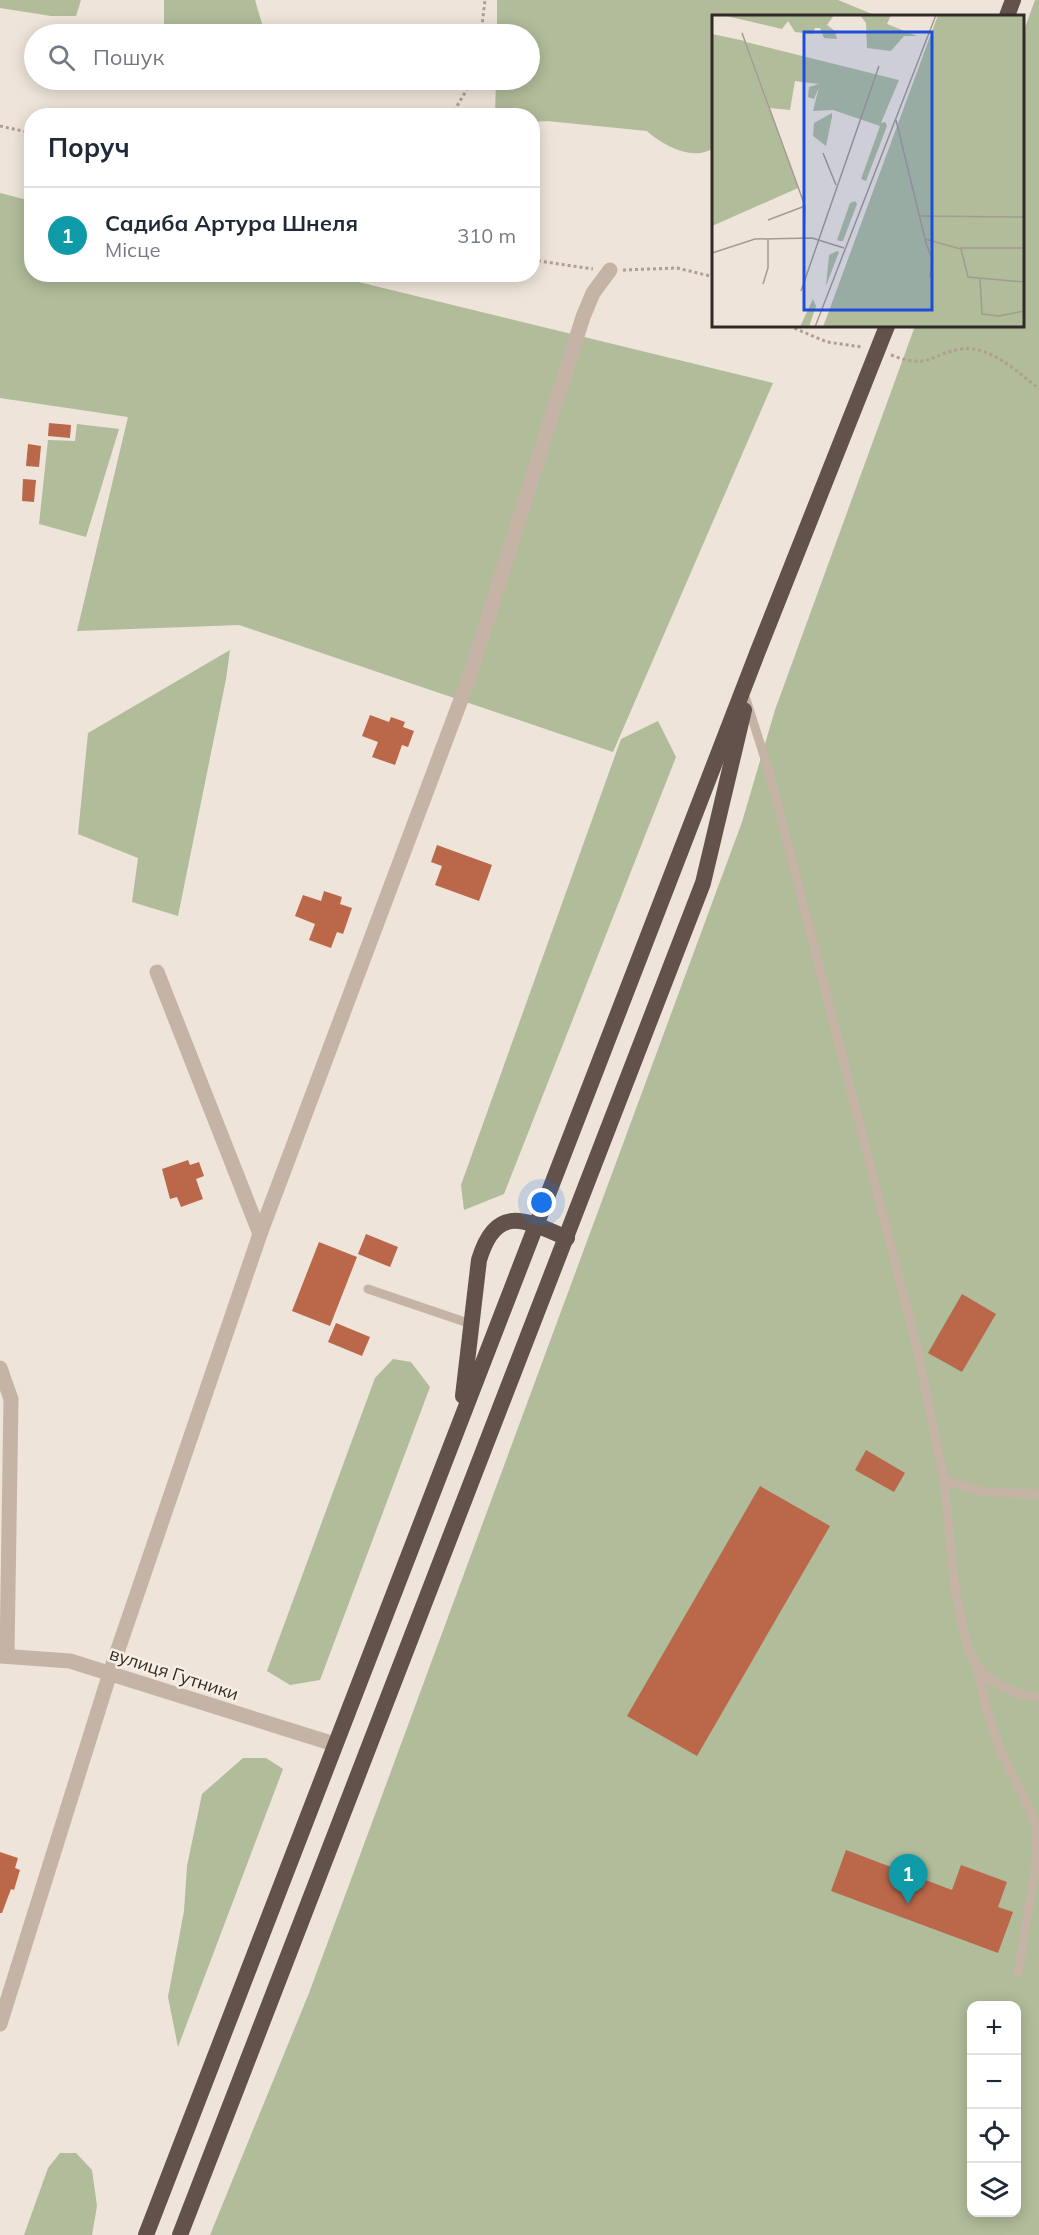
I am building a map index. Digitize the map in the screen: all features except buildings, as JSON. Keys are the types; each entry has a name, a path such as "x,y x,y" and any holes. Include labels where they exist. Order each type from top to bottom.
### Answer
{"highway":[{"path":"1006,15 1013,0"},
{"path":"146,2235 758,651 887,327"},
{"path":"180,2235 703,883 758,651"},
{"path":"460,1419 479,1260 491,1230 500,1223 516,1220 536,1225 567,1238"}],"street":[{"path":"0,2024 110,1673 260,1234 468,681 583,318 593,293 610,270"},
{"path":"157,972 260,1234"},
{"path":"0,1368 6,1401 4,1656"},
{"name":"вулиця Гутники","path":"4,1656 70,1661 334,1744"}],"lane":[{"path":"746,699 770,776 911,1325 944,1480 955,1589 967,1646 976,1665 1000,1752 1030,1810 1036,1828 1037,1857 1018,1973"},
{"path":"368,1289 471,1324"},
{"path":"944,1480 982,1492 1039,1494"},
{"path":"976,1665 990,1680 1014,1692 1039,1698"}],"path":[{"path":"482,24 485,0"},
{"path":"456,108 467,90"},
{"path":"0,126 24,131"},
{"path":"791,327 827,342 878,349 909,362 924,362 963,349 981,351 1013,368 1039,389"}],"green space":[{"path":"0,0 81,0 76,16 51,16 0,8"},
{"path":"164,0 255,0 262,24 164,24"},
{"path":"497,0 838,0 875,15 712,15 712,148 697,153 678,150 661,142 647,131 540,122 540,108 495,108 496,90 540,90 540,24 497,24"},
{"path":"1035,0 1039,0 1039,2235 210,2235 309,1993 742,822 775,710 915,327 1024,327 1024,30"},
{"path":"0,193 24,199 24,282 359,282 773,383 613,752 239,625 77,631 128,417 0,398"},
{"path":"77,424 119,429 86,537 39,524 48,440 75,441"},
{"path":"230,650 178,916 132,902 138,858 78,834 88,733"},
{"path":"658,721 676,757 504,1194 464,1210 461,1185 621,739"},
{"path":"393,1359 411,1362 430,1387 320,1680 290,1685 267,1671 375,1378"},
{"path":"243,1758 266,1758 283,1769 178,2047 168,1997 184,1911 187,1866 202,1794"},
{"path":"60,2153 76,2153 92,2170 97,2206 92,2235 24,2235 48,2168"}],"place":[{"name":"Садиба Артура Шнеля","path":"908,1904"}]}
